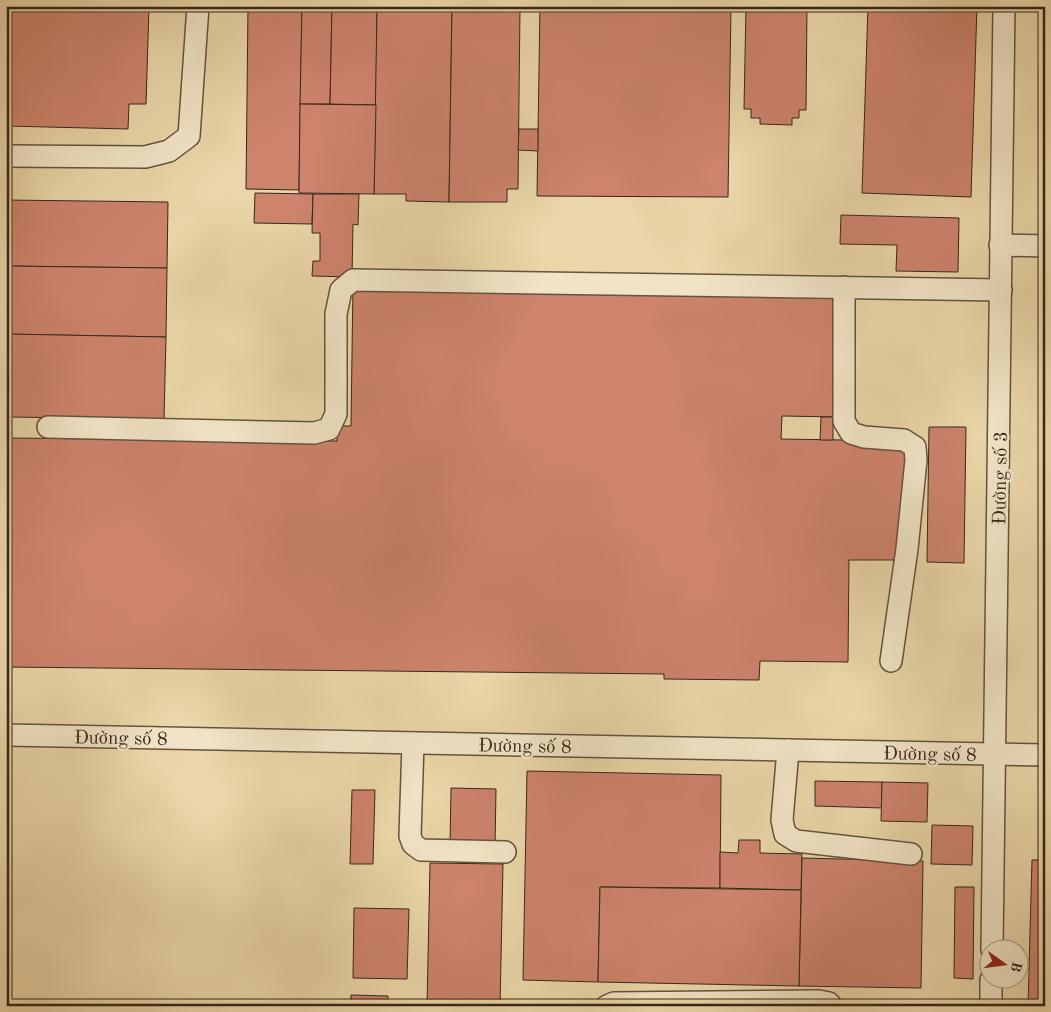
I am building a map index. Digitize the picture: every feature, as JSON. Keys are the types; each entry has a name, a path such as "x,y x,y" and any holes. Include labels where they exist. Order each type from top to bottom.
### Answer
{"street":[{"path":"6,156 145,157 169,151 189,136 198,6"},
{"name":"Đường số 3","path":"992,940 1004,6"},
{"path":"1000,245 1045,246"},
{"path":"48,427 314,433 329,429 336,414 336,314 341,290 352,280 1001,290"},
{"path":"844,287 844,421 851,433 864,437 904,440 915,447 916,460 907,549 891,661"},
{"name":"Đường số 8","path":"6,735 1045,755"},
{"path":"413,743 410,836 413,844 421,850 505,852"},
{"path":"788,750 782,820 785,834 796,841 911,854"},
{"path":"991,1006 992,990"},
{"path":"607,1006 614,1002 819,1001 828,1003 831,1006"}],"building":[{"path":"6,6 149,7 146,104 129,104 128,129 6,126"},
{"path":"248,6 302,6 299,190 246,189"},
{"path":"302,6 332,6 330,104 300,104"},
{"path":"332,6 377,6 376,105 330,104"},
{"path":"377,6 452,6 449,202 406,201 406,194 374,194"},
{"path":"452,6 520,6 518,189 507,189 507,202 449,202"},
{"path":"540,6 731,6 728,197 537,196"},
{"path":"746,6 807,6 806,110 799,110 799,118 792,118 792,125 760,124 760,118 751,118 751,109 744,109"},
{"path":"868,6 977,6 971,197 862,193"},
{"path":"300,104 376,105 374,194 299,193"},
{"path":"519,129 538,129 538,151 518,150"},
{"path":"255,193 313,194 312,224 254,223"},
{"path":"313,194 359,194 358,225 353,224 352,277 312,276 313,261 320,261 320,233 312,233"},
{"path":"6,200 168,202 167,268 6,266"},
{"path":"841,215 959,218 958,272 896,271 897,245 840,244"},
{"path":"6,266 167,268 166,337 6,334"},
{"path":"353,283 838,289 837,417 782,416 781,439 905,441 904,560 849,560 848,662 760,661 759,680 664,679 664,674 6,667 6,438 337,441 337,426 351,426"},
{"path":"1043,294 1045,294 1045,386 1041,386"},
{"path":"6,334 166,337 164,419 6,417"},
{"path":"821,417 833,417 833,440 820,440"},
{"path":"929,427 966,427 964,563 927,562"},
{"path":"527,771 721,775 720,888 600,887 598,982 523,980"},
{"path":"815,781 882,782 882,808 815,806"},
{"path":"882,782 928,783 927,822 881,821"},
{"path":"451,788 496,789 495,847 450,846"},
{"path":"352,790 375,790 373,864 350,864"},
{"path":"932,825 973,826 972,865 931,864"},
{"path":"739,840 760,840 760,853 802,854 801,890 720,888 720,852 738,853"},
{"path":"802,858 923,861 921,988 799,986"},
{"path":"1032,860 1045,860 1045,1006 1028,1006"},
{"path":"430,863 503,864 500,1006 427,1006"},
{"path":"600,887 801,890 799,986 598,982"},
{"path":"955,887 974,887 973,979 954,978"},
{"path":"354,908 409,909 407,979 353,978"},
{"path":"351,995 388,996 388,1006 351,1006"}]}
